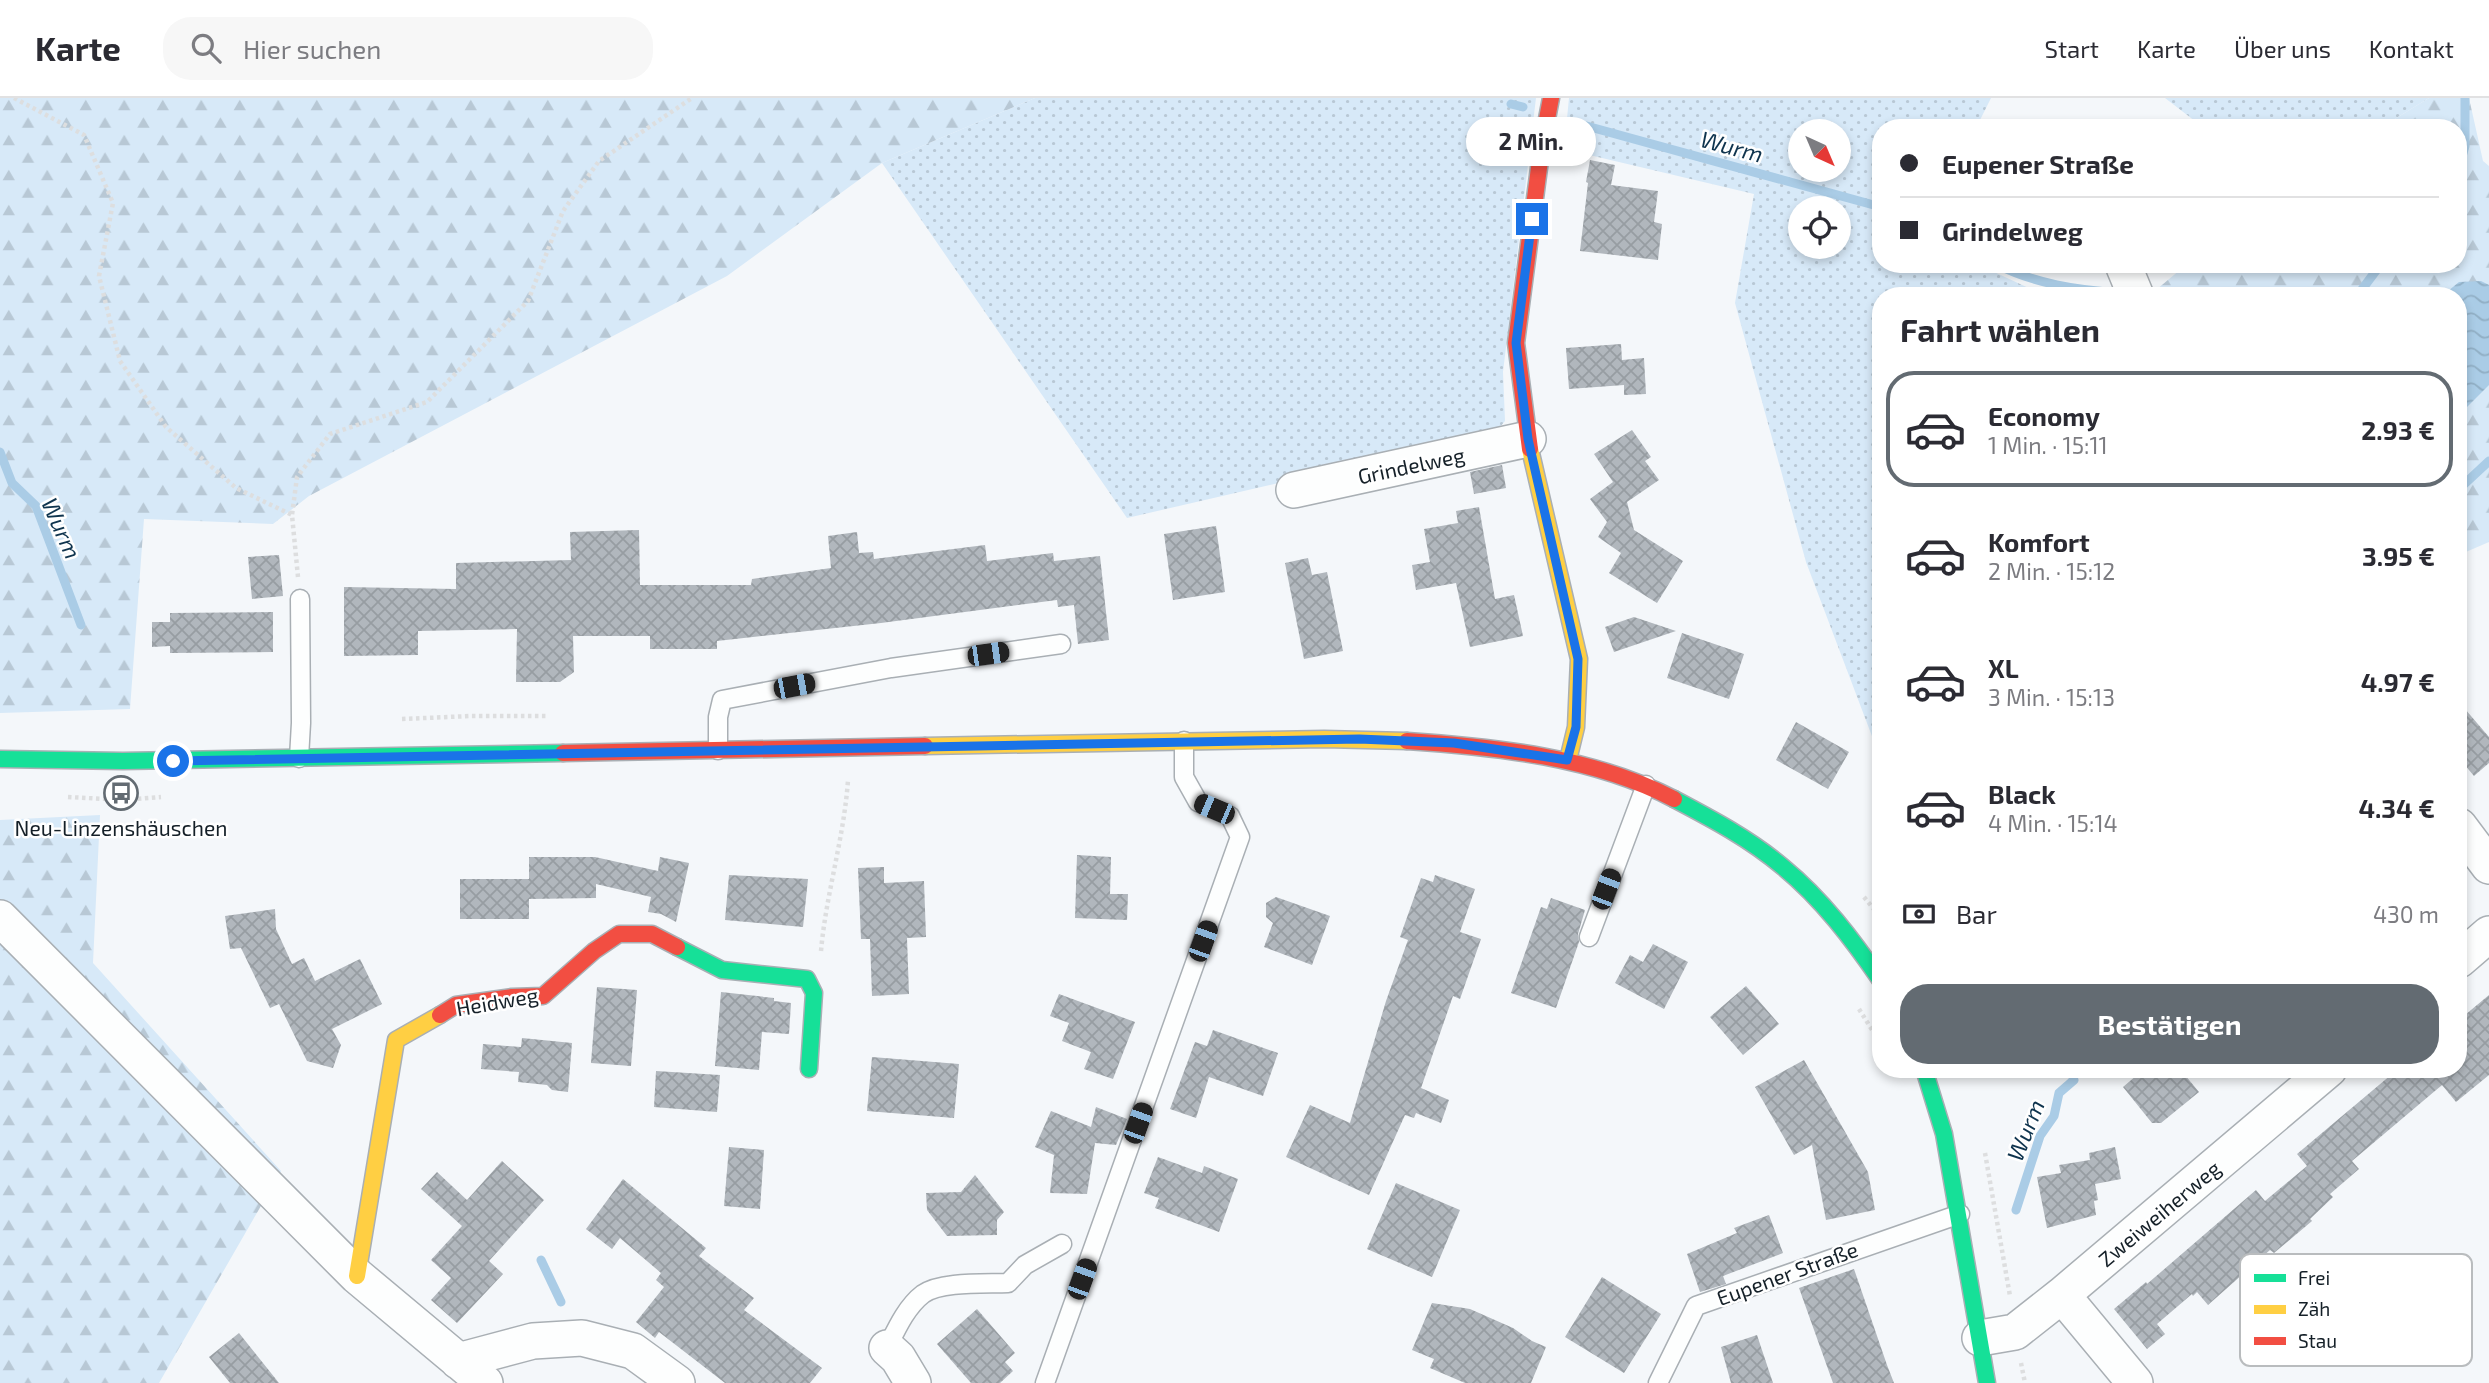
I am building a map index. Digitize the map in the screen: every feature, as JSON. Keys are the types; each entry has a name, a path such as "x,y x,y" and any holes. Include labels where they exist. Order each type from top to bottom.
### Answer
{"main road":[{"path":"1551,98 1542,145 1516,343 1528,439 1578,659 1576,727 1567,760"},
{"path":"0,759 122,761 1359,739 1454,743 1567,760 1646,785 1694,807 1739,835 1800,881 1847,933 1872,968"},
{"name":"Heidweg","path":"357,1276 396,1040 456,1005 543,996 594,951 620,934 652,933 722,970 807,979"},
{"path":"807,979 814,993 809,1069"},
{"path":"1927,1078 1944,1134 1960,1214 1987,1383"}],"street":[{"name":"Grindelweg","path":"1294,490 1528,439"},
{"path":"2467,837 2489,866"},
{"path":"0,918 357,1276 485,1383"},
{"path":"2467,953 2489,934"},
{"name":"Zweiweiherweg","path":"1980,1338 2015,1332 2318,1078"},
{"path":"2062,1295 2134,1383"},
{"path":"458,1361 533,1341 582,1338 633,1351 677,1383"},
{"path":"887,1348 898,1358 914,1383"}],"lane":[{"path":"299,758 300,599"},
{"path":"718,750 718,717 722,700 891,668 1061,644"},
{"path":"1045,1383 1240,837 1230,816 1198,802 1184,777 1184,741"},
{"path":"1589,937 1646,785"},
{"name":"Eupener Straße","path":"1658,1383 1696,1306 1960,1214"},
{"path":"887,1348 904,1315 923,1294 940,1287 1008,1283 1025,1265 1062,1244"}],"path":[{"path":"14,98 84,135 113,203 99,276 120,361 166,427 236,488 292,515"},
{"path":"300,599 292,515 297,477 330,434 427,402 528,301 563,211 600,161 692,98"},
{"path":"807,979 819,969 824,921 840,843 848,783 848,748"},
{"path":"1858,1006 1872,1030"}],"green space":[{"path":"0,98 1035,98 882,163 727,276 309,496 273,524 144,519 130,709 0,713"},
{"path":"1035,98 1536,98 1503,372 1505,421 1495,433 1127,518 882,163"},
{"path":"1569,98 1991,98 1980,119 1872,119 1872,273 1996,273 2027,287 1872,287 1872,736 1806,562 1735,303 1754,194 1564,149"},
{"path":"2165,98 2429,98 2395,119 2192,119"},
{"path":"2429,98 2469,98 2483,161 2489,166 2489,542 2467,552 2467,287 2160,287 2176,273 2467,273 2467,119 2395,119"},
{"path":"100,815 93,963 281,1171 159,1383 0,1383 0,820"}],"water":[{"path":"2481,281 2489,285 2489,385 2467,407 2467,287 2453,287 2459,282"}],"building":[{"path":"1590,160 1615,165 1611,185 1658,191 1654,222 1662,224 1658,260 1580,251"},
{"path":"1621,344 1622,360 1644,358 1646,394 1624,395 1624,385 1569,389 1566,348"},
{"path":"1632,430 1651,457 1645,461 1659,480 1627,502 1634,530 1683,561 1657,603 1609,573 1621,553 1598,537 1607,522 1590,499 1613,482 1594,454"},
{"path":"1502,465 1506,488 1474,494 1470,472"},
{"path":"1479,507 1495,599 1514,595 1523,636 1470,647 1456,583 1416,590 1412,565 1430,562 1424,529 1458,523 1456,511"},
{"path":"1216,526 1225,592 1173,600 1164,534"},
{"path":"639,530 640,585 751,585 752,579 831,568 828,536 857,532 859,553 873,552 874,559 985,545 987,561 1053,553 1054,561 1100,556 1109,640 1078,644 1074,605 1058,607 1057,600 717,641 717,649 650,649 650,636 573,636 574,672 560,682 516,682 517,629 418,631 418,655 344,656 344,587 456,589 456,563 571,560 570,532"},
{"path":"279,555 283,596 252,599 248,557"},
{"path":"1308,558 1312,575 1327,572 1343,651 1304,659 1285,563"},
{"path":"273,612 273,652 170,653 170,646 152,647 152,622 170,622 170,613"},
{"path":"1634,617 1676,631 1614,652 1605,627"},
{"path":"1682,633 1744,654 1729,699 1667,678"},
{"path":"2467,711 2489,737 2489,763 2474,776 2467,768"},
{"path":"1796,722 1849,752 1828,789 1776,760"},
{"path":"1077,855 1111,857 1110,894 1128,894 1127,920 1075,918"},
{"path":"529,857 595,857 658,871 660,857 689,863 676,922 661,914 648,912 651,897 596,884 596,898 529,899 529,919 460,919 460,879 529,879"},
{"path":"884,867 884,883 924,881 926,937 907,938 909,994 872,996 870,939 861,939 858,868"},
{"path":"729,875 808,879 803,927 725,920"},
{"path":"1435,875 1475,889 1460,932 1481,939 1460,999 1453,996 1421,1088 1449,1100 1441,1123 1416,1113 1414,1118 1405,1115 1369,1195 1286,1157 1310,1105 1350,1123 1386,1001 1408,940 1400,937 1421,878 1433,882"},
{"path":"1276,897 1330,916 1312,965 1264,947 1273,923 1266,917 1266,903"},
{"path":"1551,898 1585,910 1578,934 1579,942 1556,1008 1511,993 1541,907 1547,909"},
{"path":"275,909 276,929 292,964 304,958 315,981 360,959 382,1004 332,1029 341,1045 333,1068 307,1061 279,1004 270,1008 241,948 230,949 225,916"},
{"path":"1653,944 1688,962 1664,1009 1615,983 1630,955 1643,962"},
{"path":"1746,986 1779,1024 1743,1055 1710,1017"},
{"path":"597,987 637,990 631,1066 591,1063"},
{"path":"721,992 774,998 774,1001 791,1003 789,1034 762,1032 759,1070 715,1066"},
{"path":"1059,994 1135,1022 1113,1079 1084,1069 1091,1052 1062,1041 1069,1023 1050,1016"},
{"path":"2489,995 2489,1075 2456,1102 2442,1085 2352,1161 2359,1169 2330,1194 2333,1197 2310,1219 2312,1221 2274,1253 2270,1250 2265,1254 2240,1254 2240,1277 2208,1305 2197,1292 2193,1296 2192,1294 2157,1324 2165,1334 2147,1349 2114,1309 2256,1190 2265,1201 2307,1166 2297,1154 2387,1078 2467,1078 2467,1013"},
{"path":"1213,1030 1278,1053 1263,1096 1209,1077 1196,1118 1170,1109 1195,1042 1207,1046"},
{"path":"522,1038 572,1043 568,1092 552,1090 547,1085 518,1082 519,1072 481,1069 483,1044 521,1047"},
{"path":"872,1057 959,1064 954,1118 867,1111"},
{"path":"1804,1060 1868,1172 1875,1210 1826,1220 1812,1145 1794,1155 1755,1087"},
{"path":"656,1071 720,1075 717,1112 654,1107"},
{"path":"2134,1078 2187,1078 2199,1092 2161,1123 2152,1123 2123,1087"},
{"path":"1096,1107 1127,1119 1116,1145 1095,1143 1087,1194 1050,1193 1054,1155 1035,1147 1051,1111 1091,1127"},
{"path":"729,1147 764,1150 760,1209 724,1206"},
{"path":"2115,1147 2121,1179 2095,1184 2098,1200 2094,1201 2096,1215 2047,1228 2037,1177 2061,1173 2059,1165 2090,1160 2089,1153"},
{"path":"1158,1157 1202,1173 1204,1166 1238,1179 1219,1232 1155,1208 1159,1198 1144,1193"},
{"path":"502,1161 544,1200 489,1261 503,1274 457,1323 431,1300 451,1278 431,1260 462,1226 421,1189 437,1172 467,1200"},
{"path":"975,1175 1004,1212 997,1220 997,1235 947,1236 927,1210 926,1193 961,1192"},
{"path":"623,1179 706,1248 699,1256 754,1298 744,1310 822,1368 810,1383 725,1383 659,1332 655,1338 636,1322 664,1287 656,1280 661,1273 620,1238 612,1249 586,1229"},
{"path":"1396,1183 1460,1210 1432,1277 1367,1249"},
{"path":"1769,1215 1783,1253 1723,1276 1726,1284 1700,1292 1687,1254 1737,1233 1734,1228"},
{"path":"1854,1269 1894,1383 1833,1383 1799,1288"},
{"path":"1602,1277 1661,1314 1624,1373 1565,1337"},
{"path":"1432,1303 1470,1309 1513,1328 1546,1347 1531,1383 1465,1383 1430,1368 1434,1359 1412,1350"},
{"path":"977,1309 1015,1353 1005,1362 1013,1371 1000,1383 971,1383 937,1344"},
{"path":"239,1333 279,1383 230,1383 209,1357"},
{"path":"1757,1335 1773,1383 1731,1383 1721,1347"}],"waterway":[{"name":"Wurm","path":"2465,98 2465,119"},
{"name":"Wurm","path":"1511,104 1523,107"},
{"name":"Wurm","path":"1572,122 1872,205"},
{"name":"Wurm","path":"2016,273 2069,287"},
{"name":"Wurm","path":"2364,287 2374,273"},
{"name":"Wurm","path":"0,452 12,483 36,506 81,625"},
{"name":"Wurm","path":"2467,482 2489,461"},
{"name":"Wurm","path":"2016,1210 2040,1136 2054,1116 2059,1093 2073,1078"},
{"name":"Wurm","path":"541,1260 561,1302"}],"traffic: fast":[{"path":"0,759 123,761 563,753"},
{"path":"1674,799 1744,838 1797,879 1836,921 1872,968"},
{"path":"677,947 722,970 807,979 814,993 809,1069"},
{"path":"1927,1078 1944,1134 1987,1383"}],"traffic: slow":[{"path":"1530,449 1579,659 1576,727 1568,760"},
{"path":"925,746 1324,739 1407,741"},
{"path":"357,1276 396,1040 440,1015"}],"traffic: jam":[{"path":"1530,449 1516,343 1542,145 1551,98"},
{"path":"1407,741 1544,756 1611,773 1674,799"},
{"path":"563,753 925,746"},
{"path":"440,1015 456,1005 512,997 543,996 594,951 619,934 652,934 677,947"}],"place":[{"name":"Neu-Linzenshäuschen","path":"121,793"}],"route":[{"path":"173,761 1359,739 1454,743 1567,760 1576,727 1578,659 1528,439 1516,343 1532,219"}]}
